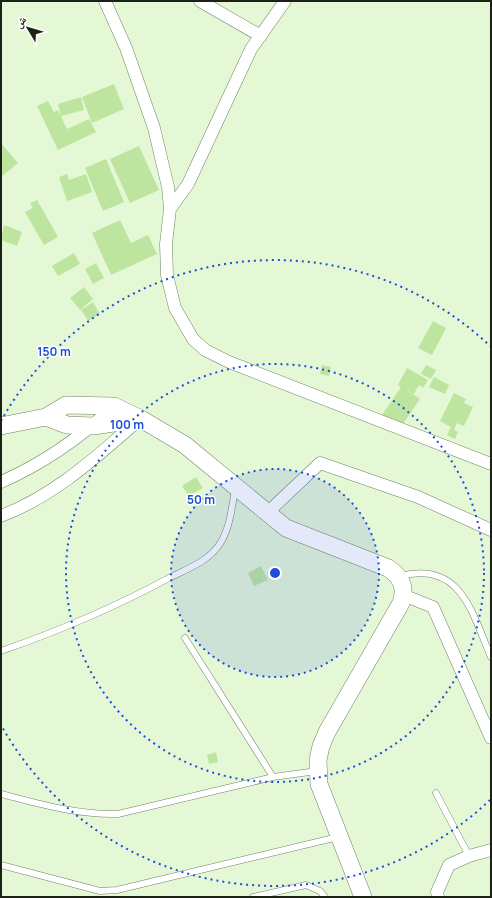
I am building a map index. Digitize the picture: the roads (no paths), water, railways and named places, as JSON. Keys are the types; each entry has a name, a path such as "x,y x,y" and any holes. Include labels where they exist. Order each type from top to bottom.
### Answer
{"street":[{"path":"105,1 126,48 154,128 168,188 170,209 166,244 167,275 175,308 193,339 205,350 229,362 491,464"},
{"path":"200,1 261,36"},
{"path":"170,209 188,184 248,56 285,1"},
{"path":"1,426 46,416 66,405 114,406 141,419 185,445 235,488 292,531 388,568 399,577 404,588 403,595 327,732 321,746 317,771 322,795 363,897"},
{"path":"1,482 25,472 93,426 114,406"},
{"path":"46,416 67,425 93,426 141,419"},
{"path":"1,516 18,509 70,479 141,419"},
{"path":"267,513 320,463 418,497 491,530"},
{"path":"403,595 433,607 491,738"},
{"path":"438,897 437,892 449,865 469,856 491,850"}],"lane":[{"path":"1,651 59,631 141,593 207,558 221,543 228,526 235,488"},
{"path":"399,577 412,573 439,576 451,582 467,600 491,657"},
{"path":"185,638 273,777"},
{"path":"1,794 70,811 95,815 118,814 273,777 317,771"},
{"path":"436,793 469,856"},
{"path":"1,865 100,891 117,890 339,837"},
{"path":"253,897 306,886 320,891 325,897"}]}
